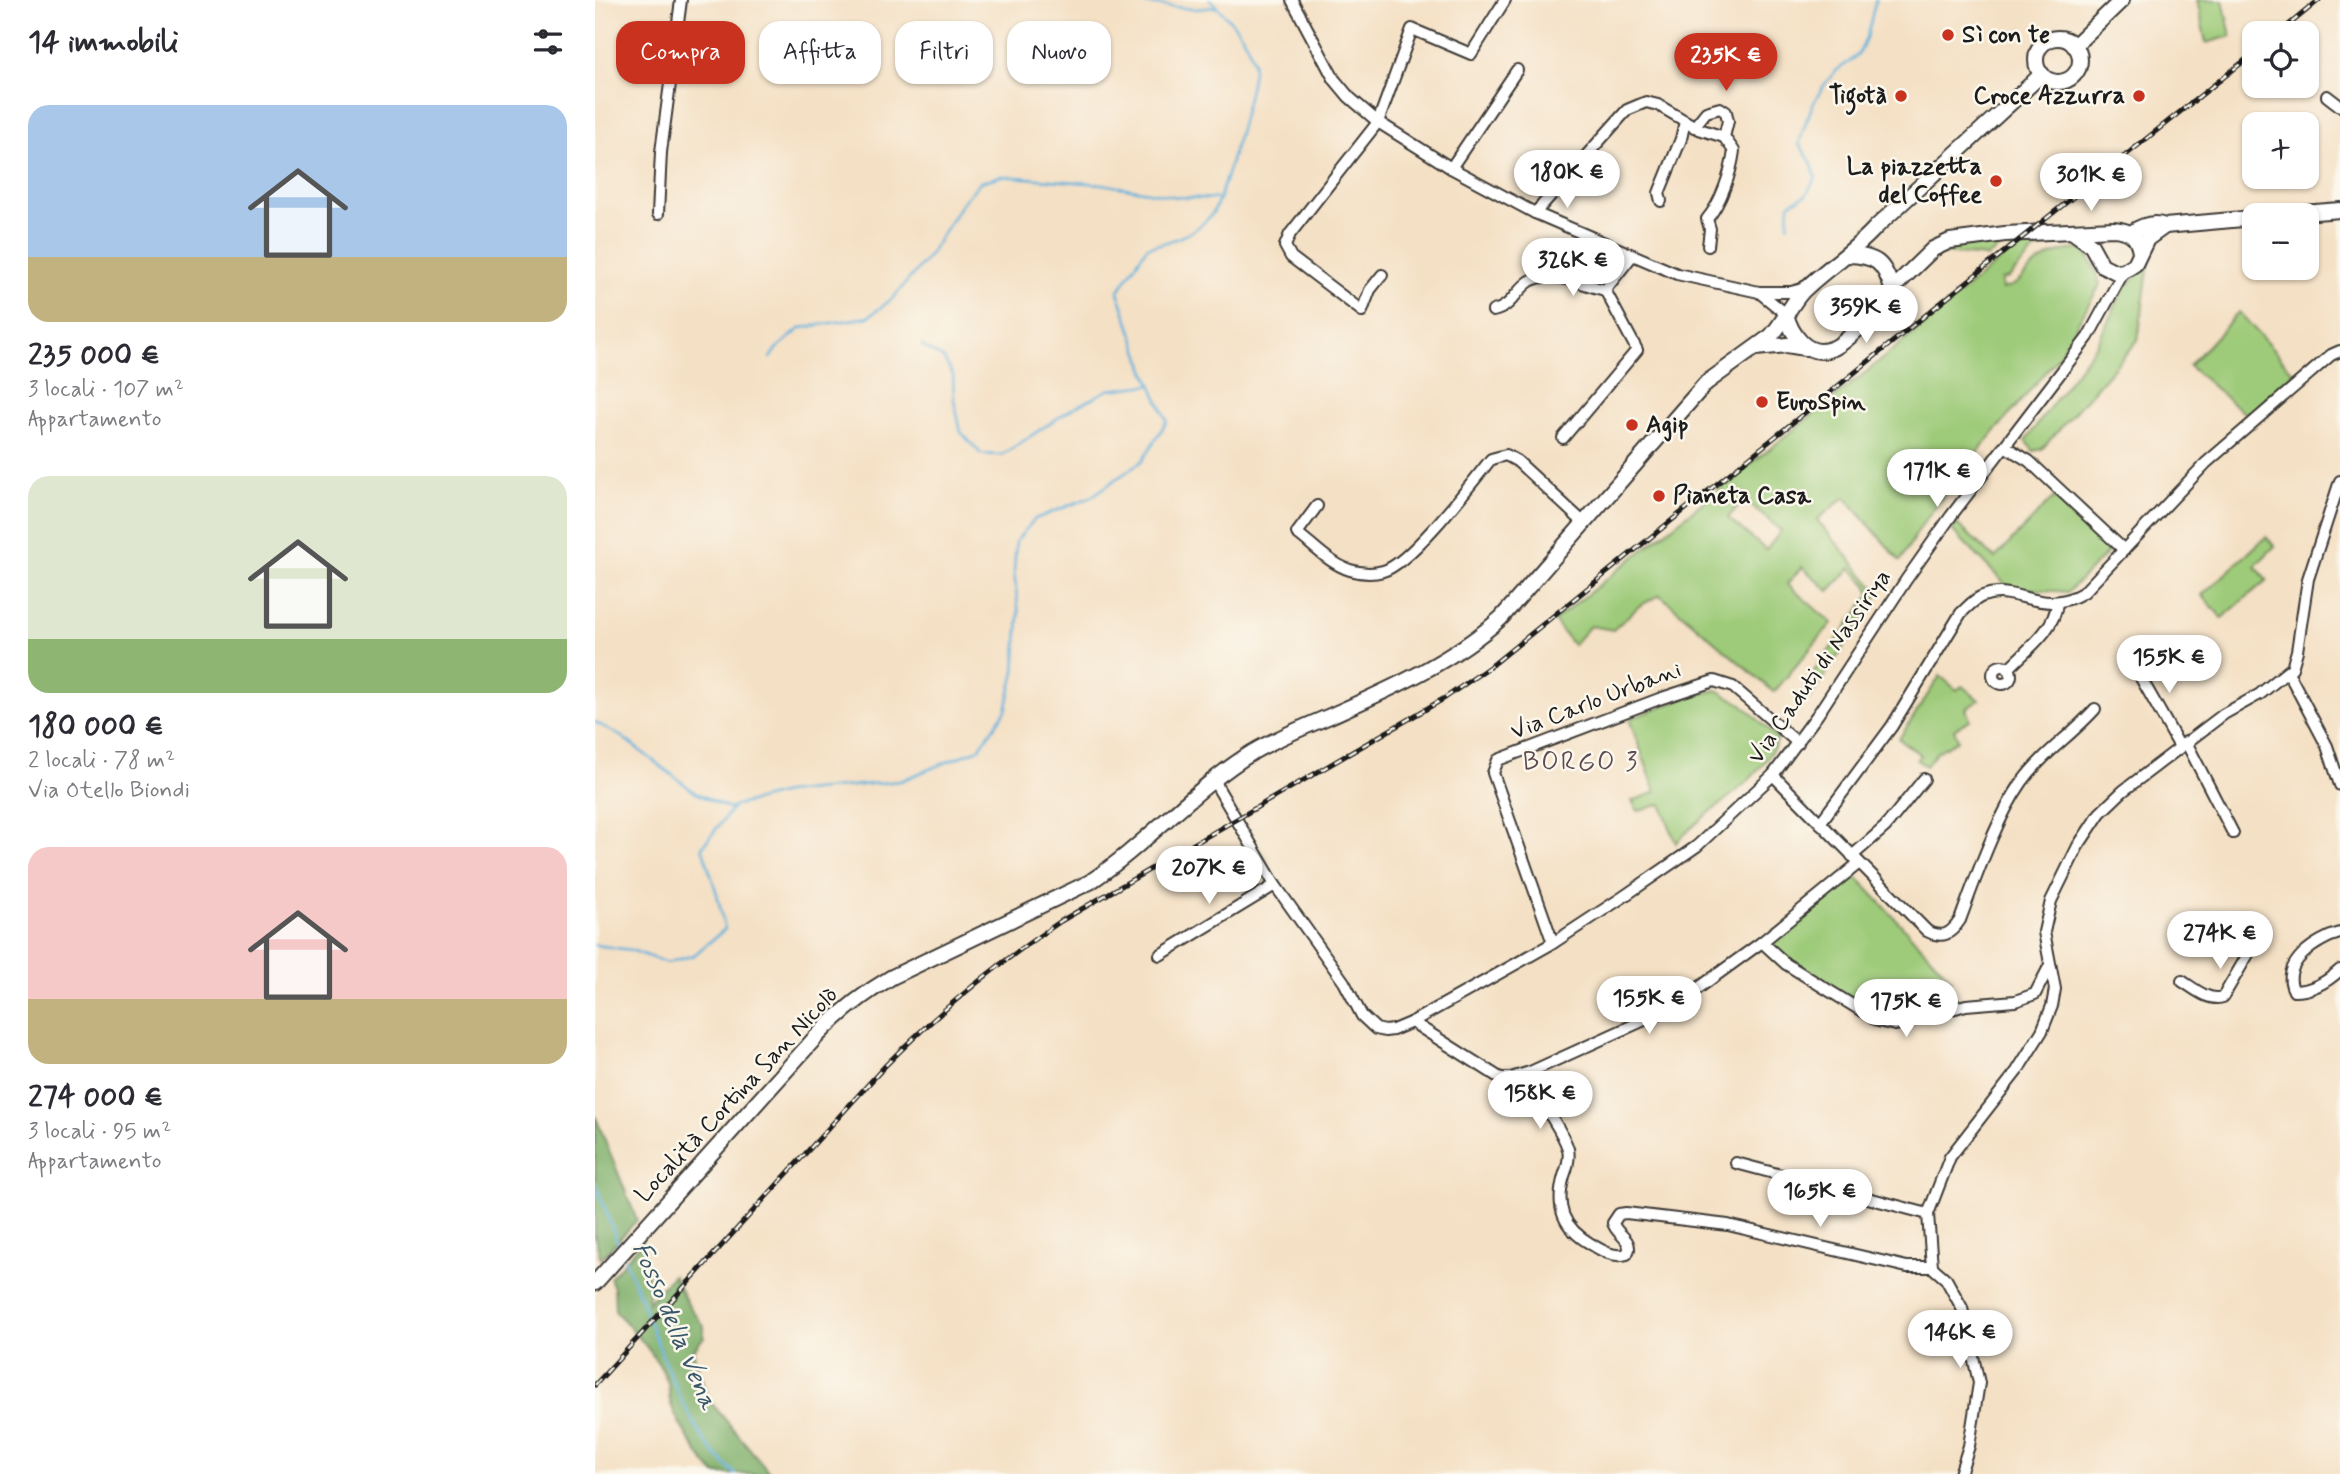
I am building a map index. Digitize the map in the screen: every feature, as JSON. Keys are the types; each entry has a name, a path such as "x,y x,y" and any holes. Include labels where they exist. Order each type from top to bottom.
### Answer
{"main road":[{"path":"2074,46 2122,0"},
{"path":"2057,38 2067,40 2074,46 2080,58 2072,76 2066,80 2053,81 2042,74 2038,69 2037,55 2044,43 2057,38"},
{"path":"2042,74 1849,255 1806,288 1786,314 1795,338 1811,349 1835,349 1880,311 1892,289 1920,261 1933,249 1950,241 2005,234 2125,230 2131,233 2140,252"},
{"path":"2319,212 2340,210"},
{"path":"2131,233 2140,226 2158,223 2165,226 2242,219"},
{"path":"2073,232 2091,246 2098,258 2116,271 2135,264 2147,239 2165,226"},
{"path":"1876,227 1873,239 1879,263 1892,289"},
{"path":"2098,258 2098,243 2110,230"},
{"path":"1849,255 1901,268 1920,261"},
{"name":"Località Cortina San Nicolò","path":"595,1283 816,1037 868,991 1090,882 1129,855 1215,778 1279,738 1425,672 1477,640 1501,618 1706,383 1755,349 1780,326 1786,314"},
{"name":"Località Cortina San Nicolò","path":"1755,349 1787,345 1811,349"}],"street":[{"path":"657,214 661,152 681,0"},
{"path":"1292,0 1334,79 1349,97 1378,122 1451,168 1535,213 1677,274 1759,292 1791,292 1806,288"},
{"path":"1382,275 1370,290 1363,311 1291,257 1285,246 1290,233 1378,122 1412,29 1471,54 1505,0"},
{"path":"1451,168 1517,70"},
{"path":"2327,96 2340,106"},
{"path":"1535,213 1626,110 1646,102 1658,105 1690,124 1724,138 1734,151 1732,164 1713,212 1707,219 1710,240 1708,246"},
{"path":"1661,201 1659,193 1690,124 1706,113 1720,108 1726,112 1728,121 1724,138"},
{"path":"1605,290 1632,256"},
{"name":"Via Caduti di Nassiriya","path":"1215,778 1218,788 1275,885 1344,982 1361,1016 1368,1023 1385,1031 1412,1022 1553,943 1697,846 1773,775 1798,743 1951,516 2088,337 2109,296 2116,271"},
{"path":"1493,311 1503,309 1531,281 1548,276 1605,290 1637,350 1563,438"},
{"path":"1759,292 1786,314"},
{"path":"1820,823 1892,726 1961,613 1972,602 1997,593 2057,603 2071,600 2084,592 2207,463 2331,355 2340,351"},
{"path":"2006,447 2029,461 2124,550"},
{"path":"1317,506 1297,533 1334,562 1365,573 1384,571 1413,552 1491,459 1506,455 1517,461 1584,523"},
{"path":"1932,1267 1928,1214 1950,1157 2017,1071 2042,1031 2052,1006 2055,989 2044,932 2051,901 2078,846 2100,813 2123,791 2224,714 2260,694 2292,668 2308,579 2340,481"},
{"path":"2008,669 2051,625 2056,616 2057,603"},
{"path":"2162,644 2140,662 2137,671 2183,744 2233,833"},
{"path":"2288,672 2327,746 2340,785"},
{"name":"Via Carlo Urbani","path":"1553,943 1493,773 1498,760 1714,681 1733,687 1798,743"},
{"path":"1773,775 1927,931 1935,935 1945,935 1953,931 1960,920 1999,824 2022,782 2038,763 2095,709"},
{"path":"1412,1022 1500,1078 1511,1078 1530,1072 1671,1008 1762,942 1855,859 1924,779"},
{"path":"1160,955 1275,885"},
{"path":"2340,933 2318,943 2303,955 2290,972 2290,982 2294,991 2305,991 2331,978 2340,970"},
{"path":"1762,942 1786,964 1878,1021 1895,1025 1966,1005 2015,1001 2035,993 2050,965"},
{"path":"2182,981 2208,996 2216,999 2223,997 2254,944"},
{"path":"1511,1078 1534,1092 1563,1136 1569,1151 1561,1187 1561,1211 1568,1225 1583,1239 1613,1255 1627,1254 1629,1249 1627,1240 1613,1223 1619,1214 1626,1213 1728,1225 1907,1267 1932,1267 1946,1279 1962,1308 1979,1382 1969,1446 1960,1474"},
{"path":"1736,1163 1928,1214"}],"green space":[{"path":"2197,0 2223,0 2231,36 2206,43"},
{"path":"2009,241 1987,257 1945,253 1958,246"},
{"path":"2052,241 2032,253 2009,278 2001,280 2002,289 2014,285 2048,257 2075,249 2081,249 2091,261 2100,285 2058,357 1966,466 1923,523 1900,561 1845,497 1817,520 1879,593 1810,698 1804,692 1807,681 1870,595 1868,586 1851,568 1829,591 1802,567 1787,584 1832,623 1774,692 1660,595 1639,606 1613,630 1590,626 1573,645 1554,621 1870,369 2018,245","holes":["1744,499 1781,531 1766,550 1728,518"]},
{"path":"2151,249 2138,340 2042,449 2033,451 2026,440 2096,345 2124,289 2139,273"},
{"path":"2239,312 2294,373 2253,412 2244,413 2189,366"},
{"path":"2054,497 2112,548 2068,592 2008,587 1952,530 1957,524 1995,558"},
{"path":"2266,537 2275,546 2255,566 2267,580 2222,618 2202,595"},
{"path":"1940,676 1957,690 1962,686 1979,700 1966,709 1970,720 1954,729 1958,740 1937,752 1926,766 1917,760 1921,755 1899,739"},
{"path":"1717,690 1742,704 1778,739 1758,770 1676,843 1661,804 1638,811 1632,801 1656,792 1629,719 1691,696"},
{"path":"1855,875 1952,980 1916,1009 1884,1019 1794,966 1768,942"},
{"path":"595,1115 637,1220 601,1259 595,1238"},
{"path":"643,1241 650,1284 648,1303 673,1275 687,1303 704,1326 704,1337 693,1351 708,1399 771,1474 715,1474 709,1468 677,1418 670,1401 667,1380 657,1362 615,1311 614,1288 610,1278"}],"waterway":[{"path":"1110,0 1194,9 1217,7"},
{"path":"595,945 631,950 667,963 694,955 725,929 702,847 734,806 785,793 900,781 979,749 1006,710 1015,672 1019,616 1014,572 1016,541 1035,519 1091,497 1142,461 1167,421 1145,370 1118,292 1147,247 1183,236 1206,221 1217,204 1223,186 1250,88 1253,60 1241,34 1210,0"},
{"path":"1788,225 1789,204 1806,195 1816,177 1811,162 1799,144 1809,115 1828,80 1860,51 1868,33 1876,0"},
{"path":"770,358 776,349 801,328 868,317 892,299 929,256 962,203 980,182 1001,176 1102,184 1178,197 1218,199"},
{"path":"922,346 944,359 953,375 954,400 961,432 981,454 1002,455 1070,410 1108,390 1150,385"},
{"path":"595,722 622,737 696,793 730,809"},
{"name":"Fosso della Vena","path":"595,1182 620,1249"},
{"name":"Fosso della Vena","path":"624,1258 684,1405 712,1451 735,1474"}],"railway":[{"path":"2294,21 2319,0"},
{"path":"595,1385 885,1066 969,989 1061,921 1445,698 1495,663 2242,63"}],"place":[{"name":"Sì con te","path":"1948,35"},
{"name":"Tigotà","path":"1901,96"},
{"name":"Croce Azzurra","path":"2139,96"},
{"name":"La piazzetta del Coffee","path":"1996,181"},
{"name":"EuroSpin","path":"1762,402"},
{"name":"Agip","path":"1632,425"},
{"name":"Pianeta Casa","path":"1659,496"}],"district":[{"name":"BORGO 3","path":"1581,763"}]}
